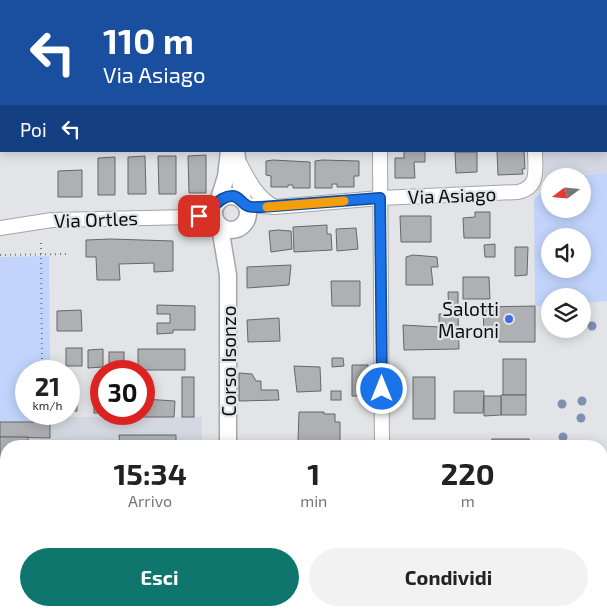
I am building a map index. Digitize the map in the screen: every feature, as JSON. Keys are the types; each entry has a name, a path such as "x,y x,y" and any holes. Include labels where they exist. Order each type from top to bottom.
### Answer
{"street":[{"path":"217,204 224,198 232,196 244,213 231,230 219,225 214,216 217,204 234,152"},
{"path":"234,152 250,182 262,199 275,207"},
{"name":"Corso Isonzo","path":"228,275 233,248 244,213 234,152"},
{"path":"380,152 382,440"},
{"name":"Via Asiago","path":"244,213 275,207 380,198 526,190 534,182 535,152"},
{"name":"Via Ortles","path":"0,228 52,220 192,217 208,212 217,204"},
{"name":"Via Ortles","path":"192,217 219,225"},
{"name":"Corso Isonzo","path":"219,225 228,275 228,440"}],"path":[{"path":"41,243 42,360"},
{"path":"0,255 67,254"}],"shaded area":[{"path":"543,152 607,152 607,173 591,174 591,168 544,168"},
{"path":"607,173 607,301 591,302 591,288 541,288 541,306 535,306 534,199 541,193 541,218 591,218 591,174"},
{"path":"49,256 50,360 15,360 15,422 0,422 0,257"},
{"path":"80,417 90,417 90,425 155,425 155,417 202,417 202,440 0,440 0,422 15,422 15,425 80,425"}],"building":[{"path":"404,152 425,152 425,162 414,162 415,178 395,178 395,158 404,158"},
{"path":"455,152 477,152 477,172 456,173"},
{"path":"497,152 524,152 525,169 522,169 523,174 498,175"},
{"path":"206,155 206,193 189,193 188,156"},
{"path":"145,156 146,194 128,194 128,157"},
{"path":"158,156 176,156 176,194 159,194"},
{"path":"115,157 115,195 98,195 98,158"},
{"path":"266,161 310,162 310,188 293,188 293,185 288,185 288,187 271,187 271,176 266,175"},
{"path":"315,161 359,161 359,176 354,176 354,187 337,187 337,184 332,184 332,188 315,188"},
{"path":"82,170 82,197 58,197 58,171"},
{"path":"475,212 490,212 490,238 464,238 463,218 475,217"},
{"path":"400,216 431,216 431,242 401,242"},
{"path":"327,225 327,234 331,234 332,250 294,252 293,227"},
{"path":"356,228 358,249 337,251 336,229"},
{"path":"269,231 291,231 292,249 271,252"},
{"path":"86,240 173,241 173,271 154,272 154,263 119,264 120,280 97,280 96,257 86,257"},
{"path":"495,244 495,257 485,257 484,245"},
{"path":"515,247 528,247 527,275 515,276"},
{"path":"413,255 437,257 438,267 431,267 433,285 406,285 406,257"},
{"path":"291,265 289,285 247,288 247,267"},
{"path":"463,277 489,277 490,299 463,299"},
{"path":"331,281 360,281 360,306 332,306"},
{"path":"448,292 458,292 458,313 449,314"},
{"path":"157,305 195,306 195,330 173,330 173,333 157,334 157,323 170,323 170,314 157,314"},
{"name":"Salotti Maroni","path":"535,306 535,342 499,342 499,331 484,331 483,307"},
{"path":"81,310 82,331 57,331 57,311"},
{"path":"458,313 459,349 404,350 403,325 439,327 439,314"},
{"path":"279,318 280,341 248,342 247,320"},
{"path":"66,348 82,348 82,366 80,366 80,360 66,360"},
{"path":"103,349 103,360 90,360 90,368 88,368 88,350"},
{"path":"138,349 185,349 185,370 155,370 155,360 138,360"},
{"path":"109,352 124,352 124,360 109,360"},
{"path":"332,358 343,358 344,366 332,367"},
{"path":"503,359 526,359 526,395 503,395"},
{"path":"352,365 368,365 368,385 372,385 372,396 352,396"},
{"path":"294,366 320,367 321,391 297,392"},
{"path":"239,373 252,374 256,381 261,381 261,390 278,390 279,400 239,401"},
{"path":"182,377 194,377 194,417 182,417"},
{"path":"413,377 435,377 435,419 413,419"},
{"path":"331,391 341,391 341,400 331,400"},
{"path":"454,391 484,391 483,413 454,413"},
{"path":"501,395 526,395 526,415 501,415"},
{"path":"484,396 501,396 501,415 484,416"},
{"path":"155,400 175,401 174,417 155,417"},
{"path":"299,412 335,414 335,422 340,422 340,440 298,440"},
{"path":"0,422 15,422 15,425 50,425 50,438 0,437"},
{"path":"119,435 176,435 176,440 119,440"},
{"path":"0,437 28,437 28,440 0,440"},
{"path":"492,439 529,439 529,440"}],"slow traffic":[{"path":"267,207 344,201"}],"place":[{"name":"Salotti Maroni","path":"509,319"}],"route":[{"path":"199,216 213,209 224,198 232,196 251,207 283,207 380,198 382,389"}]}
